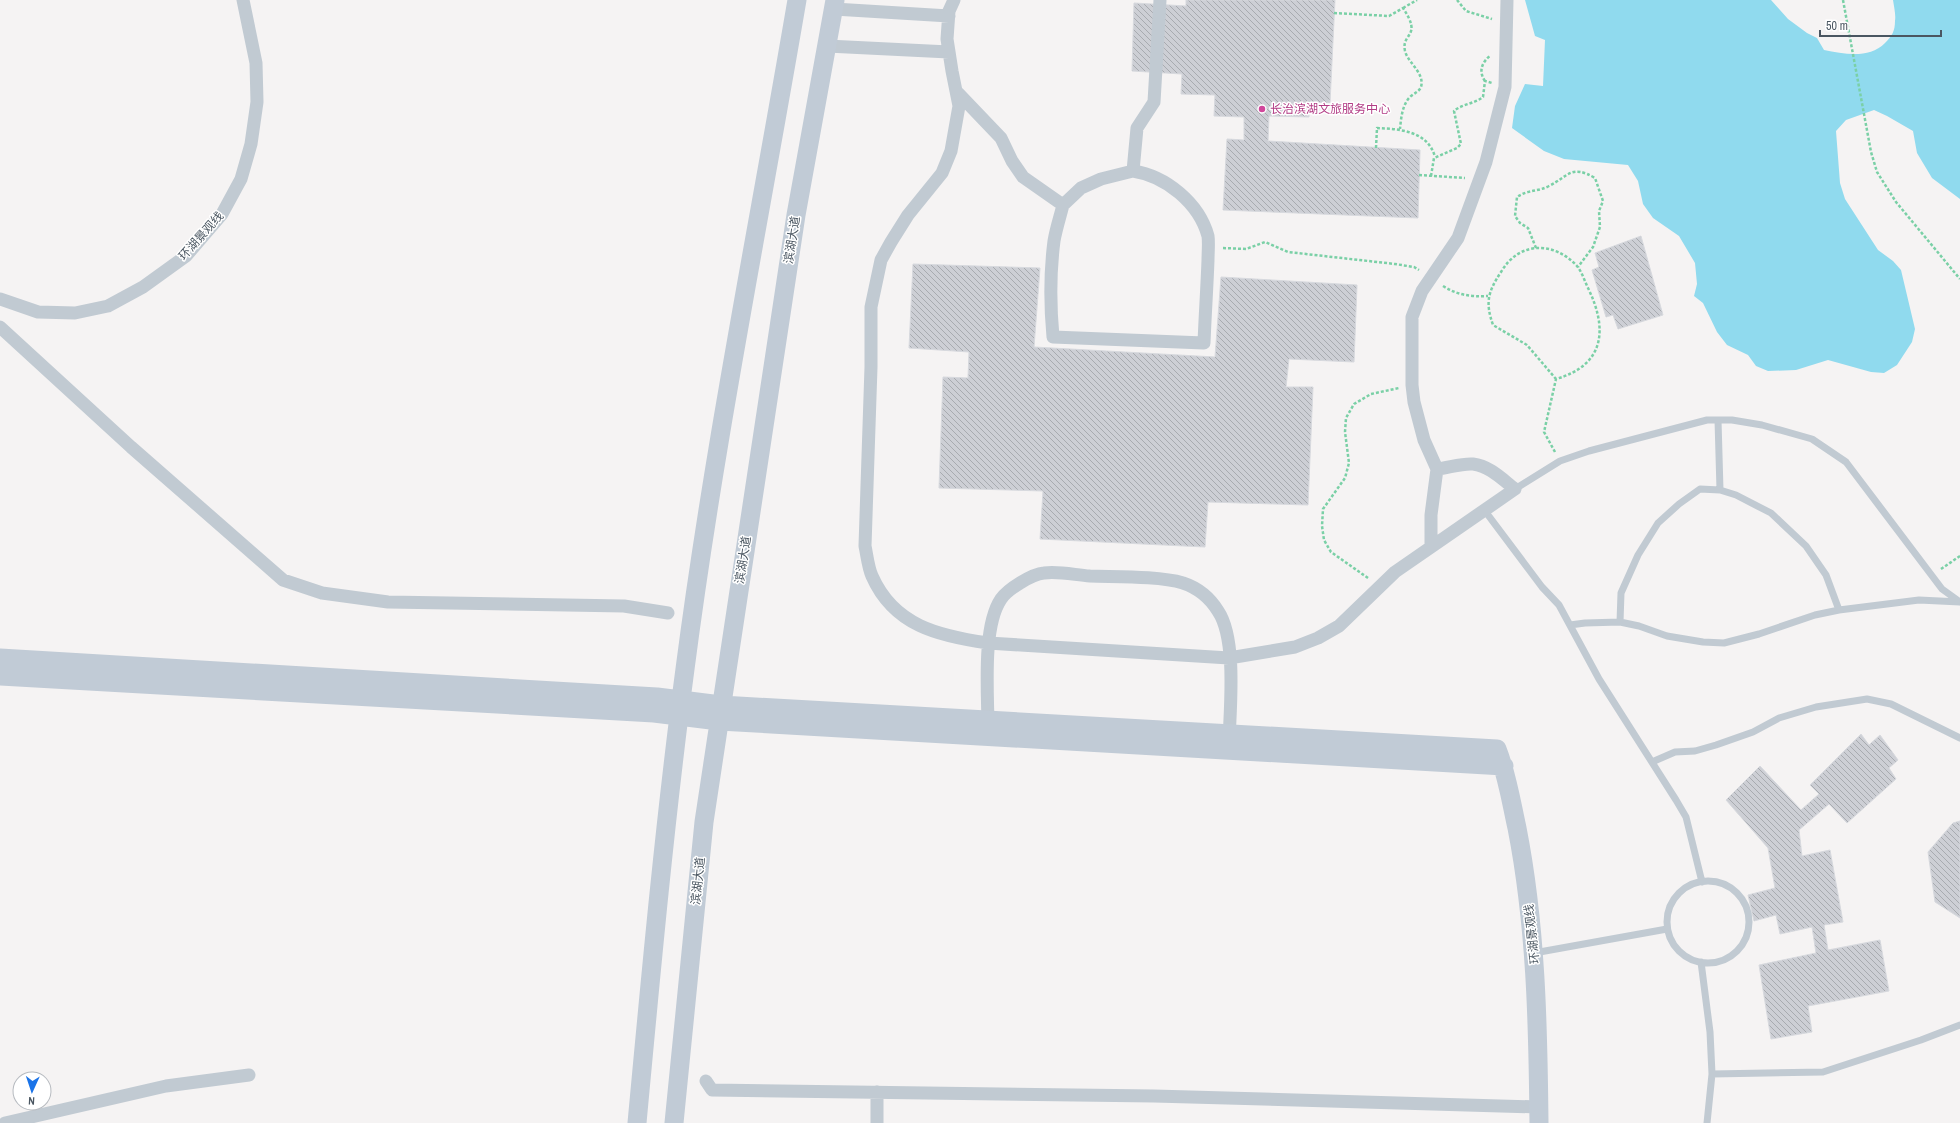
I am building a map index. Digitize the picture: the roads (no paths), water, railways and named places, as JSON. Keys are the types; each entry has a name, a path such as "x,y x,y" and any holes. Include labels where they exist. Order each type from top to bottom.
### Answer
{"street":[{"name":"环湖景观线","path":"0,299 38,312 75,313 108,306 143,287 186,256 222,214 241,179 251,144 257,102 256,63 243,0"},
{"path":"637,1123 657,914 680,708 734,351 797,0"},
{"path":"954,0 949,16 947,39 952,71 958,93 959,106 951,151 942,173 908,215 890,242 881,260 870,307 871,367 865,546 871,574 882,595 900,613 915,624 952,638 988,643 1229,658 1295,648 1318,638 1339,626 1395,572 1515,490 1487,468 1480,466 1472,464 1436,469"},
{"path":"1133,171 1137,128 1154,102 1160,0"},
{"path":"1431,547 1431,516 1436,469 1424,440 1414,402 1412,385 1412,317 1422,290 1458,238 1480,179 1500,110 1505,83 1507,0"},
{"path":"834,5 949,16"},
{"name":"滨湖大道","path":"674,1123 704,822 796,215 834,5"},
{"path":"827,46 949,52"},
{"path":"958,93 1001,138 1012,161 1023,176 1063,205"},
{"path":"1133,171 1142,172 1159,179 1189,201 1200,217 1208,237 1204,343 1053,337 1051,311 1052,262 1054,240 1063,205 1081,188 1101,179 1133,171"},
{"path":"0,327 143,458 283,580 322,593 388,602 624,606 668,613"},
{"path":"0,658 649,696 680,708 720,713 988,728 1229,741 1229,658 1227,633 1219,612 1206,595 1183,583 1155,579 1043,573 1022,581 1001,599 992,618 988,643 988,728"},
{"path":"0,676 646,713 680,708"},
{"name":"环湖景观线","path":"1229,741 1500,757 1525,874 1534,953 1538,1028 1539,1115"},
{"path":"5,1123 166,1086 249,1075"},
{"path":"706,1081 712,1090 1146,1096 1539,1115"},
{"path":"877,1092 877,1123"}],"lane":[{"path":"1515,490 1560,461 1588,451 1648,435 1707,420 1732,420 1762,425 1812,439 1846,462 1942,589 1960,602"},
{"path":"1718,420 1720,490"},
{"path":"1620,622 1621,593 1638,555 1658,522 1700,489 1720,490 1736,495 1771,513 1806,546 1826,575 1839,610"},
{"path":"1485,511 1542,588 1559,605 1599,679 1686,817 1702,882"},
{"path":"1570,625 1620,622 1639,626 1667,636 1703,642 1724,643 1759,634 1815,615 1839,610 1919,600 1960,602"},
{"path":"1652,762 1675,752 1695,750 1716,745 1753,732 1779,718 1816,706 1867,699 1892,704 1960,738"},
{"path":"1702,882 1720,883 1732,888 1742,898 1748,909 1750,923 1748,936 1745,942 1732,956 1720,962 1706,964 1693,961 1680,954 1672,942 1667,929 1667,915 1672,902 1681,891 1693,884 1702,882"},
{"path":"1534,953 1667,929"},
{"path":"1701,962 1710,1032 1712,1074 1707,1123"},
{"path":"1712,1074 1823,1072 1914,1043 1960,1025"}],"water":[{"path":"1525,0 1771,0 1788,19 1807,33 1817,38 1824,50 1856,54 1879,48 1891,36 1894,31 1895,19 1893,0 1960,0 1960,199 1932,178 1917,153 1913,131 1887,116 1874,110 1846,120 1836,131 1840,183 1845,199 1878,250 1893,261 1901,270 1915,329 1912,342 1897,365 1884,373 1871,372 1828,360 1796,370 1768,371 1756,366 1748,355 1727,345 1717,332 1703,303 1694,296 1697,284 1695,263 1679,236 1653,218 1643,204 1638,181 1628,165 1564,159 1544,151 1512,128 1515,106 1525,84 1543,86 1545,40 1535,36"}],"place":[{"name":"长治滨湖文旅服务中心","path":"1262,109"}]}
